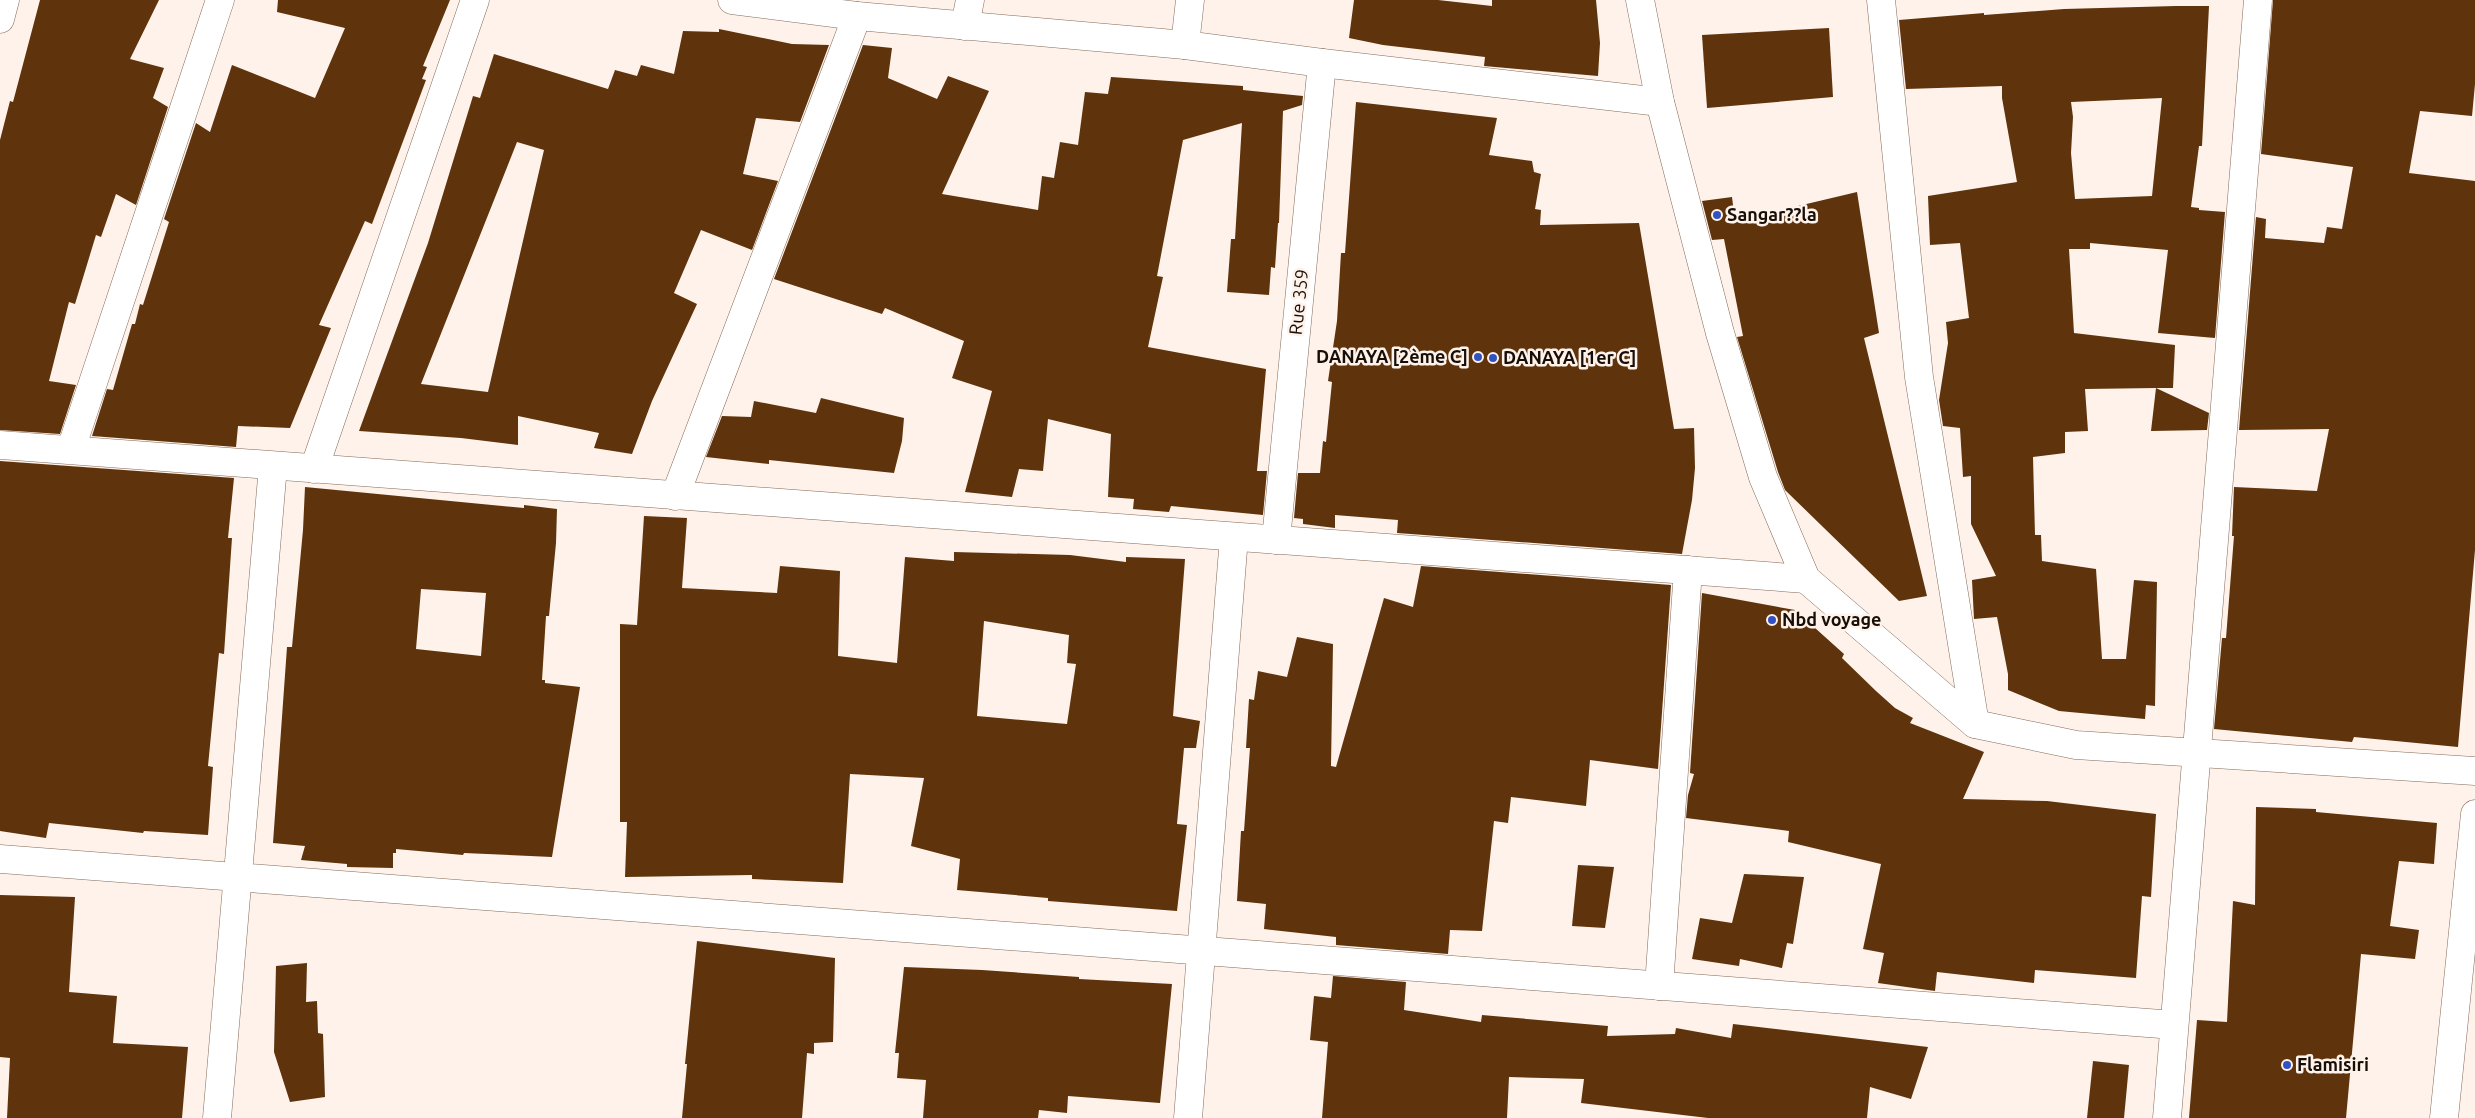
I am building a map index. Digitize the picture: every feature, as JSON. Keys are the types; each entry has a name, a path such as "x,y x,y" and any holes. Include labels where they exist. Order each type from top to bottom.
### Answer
{"street":[{"path":"0,19 5,0"},
{"path":"71,449 220,0"},
{"path":"314,469 475,0"},
{"path":"732,0 857,16 1185,45 1322,63 1660,102"},
{"path":"966,26 970,0"},
{"path":"1185,45 1190,0"},
{"path":"1640,0 1660,102 1720,333 1764,477 1806,579 1975,724 2076,745 2475,771"},
{"path":"1881,0 1919,377 1975,724"},
{"path":"2167,1118 2258,0"},
{"path":"675,496 857,16"},
{"name":"Rue 359","path":"1276,540 1322,63"},
{"path":"0,445 1806,579"},
{"path":"217,1118 274,466"},
{"path":"1188,1118 1234,537"},
{"path":"1658,986 1688,570"},
{"path":"2444,1118 2475,814"},
{"path":"0,859 2174,1025"}],"building":[{"path":"40,0 159,0 130,59 164,68 153,98 168,107 136,205 116,194 101,237 96,235 75,304 69,302 49,381 76,385 60,434 0,430 0,140 10,101 13,102"},
{"path":"278,0 450,0 423,66 427,67 422,79 426,80 372,224 365,221 319,325 331,328 290,428 238,426 236,447 92,436 107,389 113,390 132,324 135,324 140,304 143,305 169,222 164,219 196,123 210,132 232,65 315,98 345,28 277,12"},
{"path":"1354,0 1438,0 1492,6 1492,0 1596,0 1600,43 1598,76 1484,66 1485,57 1383,45 1349,38"},
{"path":"2273,0 2475,0 2475,84 2472,116 2420,111 2409,173 2475,181 2475,550 2458,747 2354,737 2352,742 2214,729 2222,638 2226,638 2234,536 2232,536 2234,487 2317,491 2329,429 2239,430 2256,217 2266,219 2265,238 2324,243 2327,227 2342,229 2353,167 2261,154"},
{"path":"2209,6 2202,146 2199,146 2191,207 2199,208 2199,210 2225,212 2215,338 2158,333 2168,250 2090,243 2090,249 2069,249 2074,333 2175,345 2173,388 2085,389 2088,431 2065,432 2065,453 2033,457 2035,535 2041,535 2042,561 2096,569 2102,659 2126,659 2134,580 2157,582 2155,706 2146,705 2145,719 2059,711 2008,690 2008,674 1997,617 1974,619 1972,580 1996,576 1971,524 1971,476 1963,477 1960,428 1943,426 1939,400 1948,343 1946,322 1969,318 1960,243 1930,245 1928,196 2017,182 2002,98 2002,86 1906,89 1899,20 2064,9","holes":["2162,98 2152,196 2075,199 2071,153 2073,117 2071,102"]},
{"path":"1829,28 1833,97 1707,108 1702,35"},
{"path":"719,29 792,44 829,45 800,122 756,118 743,174 778,181 752,250 701,230 674,293 697,304 652,401 632,454 594,448 599,433 518,416 518,445 461,438 359,431 428,243 473,96 480,98 494,54 608,89 615,70 637,76 641,65 674,74 683,31 719,32","holes":["517,142 544,150 488,392 421,384"]},
{"path":"863,45 892,48 888,78 937,99 948,76 989,91 942,194 1038,210 1042,176 1054,178 1060,142 1078,145 1085,92 1108,94 1111,77 1243,86 1243,90 1303,96 1302,105 1283,111 1279,223 1275,268 1271,267 1269,295 1227,292 1231,239 1235,239 1242,123 1183,140 1157,276 1163,277 1148,347 1266,369 1257,471 1267,471 1263,515 1171,506 1169,512 1133,509 1134,499 1108,497 1111,434 1048,419 1043,471 1019,469 1012,497 965,492 992,391 952,378 964,341 885,308 882,314 774,279"},
{"path":"1356,102 1497,118 1489,155 1532,161 1534,172 1541,174 1535,209 1541,210 1540,225 1639,223 1674,429 1694,428 1695,468 1692,500 1682,554 1397,533 1398,520 1335,515 1335,528 1303,524 1303,519 1294,518 1298,473 1320,473 1323,441 1326,442 1332,382 1328,381 1337,321 1341,253 1345,253"},
{"path":"1857,192 1879,333 1864,338 1927,596 1899,601 1785,490 1737,337 1743,336 1724,239 1712,240 1702,201 1732,197 1734,213 1777,211"},
{"path":"2156,388 2209,413 2207,430 2151,431"},
{"path":"821,398 904,418 902,441 894,473 769,460 769,464 706,457 722,416 751,417 754,401 816,413"},
{"path":"0,461 234,478 228,538 232,538 224,654 219,653 208,766 213,767 208,835 144,831 143,833 49,823 46,838 0,831"},
{"path":"305,487 524,508 524,505 557,509 556,543 549,616 546,616 542,680 545,680 545,683 580,687 552,857 464,853 463,855 396,849 396,853 393,853 393,868 347,867 347,864 301,860 305,846 273,843 287,647 292,647","holes":["421,589 486,593 481,656 416,649"]},
{"path":"644,516 687,518 682,588 777,593 780,566 840,571 838,656 897,663 905,557 954,561 954,552 1070,555 1126,562 1126,557 1185,559 1173,716 1200,721 1196,748 1184,748 1177,824 1187,825 1177,911 1048,901 1048,898 957,890 960,859 911,846 924,778 850,774 843,883 752,879 752,875 625,877 627,822 620,822 620,624 637,625","holes":["984,621 1069,635 1067,663 1076,664 1067,724 977,716"]},
{"path":"1421,566 1671,585 1658,769 1590,760 1586,806 1511,797 1508,823 1494,821 1482,931 1450,930 1448,954 1336,945 1336,937 1264,929 1266,904 1237,901 1241,831 1244,831 1250,748 1246,748 1249,699 1254,700 1258,671 1287,677 1297,637 1333,644 1331,766 1336,767 1384,598 1413,607"},
{"path":"1702,593 1795,610 1844,654 1842,658 1876,691 1895,708 1913,718 1910,723 1984,752 1963,799 2047,801 2156,814 2151,897 2142,896 2136,978 2035,970 2034,983 1937,972 1935,991 1878,983 1884,953 1863,949 1881,864 1788,842 1789,831 1686,818 1688,795 1694,774 1690,773"},
{"path":"2256,807 2316,809 2316,812 2437,823 2434,864 2399,861 2390,926 2419,930 2415,959 2361,954 2346,1118 2189,1118 2197,1020 2227,1022 2233,901 2255,905"},
{"path":"1578,865 1614,867 1605,928 1572,926"},
{"path":"1744,874 1804,877 1793,944 1787,943 1782,968 1740,959 1739,966 1692,959 1700,918 1732,923"},
{"path":"0,895 75,897 69,992 117,996 113,1043 188,1047 182,1118 7,1118 10,1058 0,1057"},
{"path":"697,941 835,958 833,1042 814,1043 814,1054 807,1053 802,1118 682,1118 687,1064 685,1064"},
{"path":"307,963 306,1002 317,1001 318,1033 323,1034 325,1097 290,1102 274,1052 276,966"},
{"path":"904,967 982,970 1079,977 1079,979 1172,984 1160,1103 1068,1096 1067,1113 1039,1110 1038,1118 923,1118 926,1080 897,1078 899,1053 895,1053"},
{"path":"1333,976 1406,982 1404,1010 1481,1022 1482,1015 1608,1026 1607,1036 1675,1034 1676,1028 1731,1038 1733,1024 1928,1047 1911,1099 1870,1087 1867,1118 1708,1118 1581,1103 1584,1079 1509,1077 1507,1118 1322,1118 1328,1042 1310,1040 1314,996 1331,998"},
{"path":"2093,1061 2129,1065 2124,1118 2087,1118"}],"place":[{"name":"Sangar??la","path":"1717,215"},
{"name":"DANAYA [2ème C]","path":"1478,357"},
{"name":"DANAYA [1er C]","path":"1493,358"},
{"name":"Nbd voyage","path":"1772,620"},
{"name":"Flamisiri","path":"2287,1065"}]}
